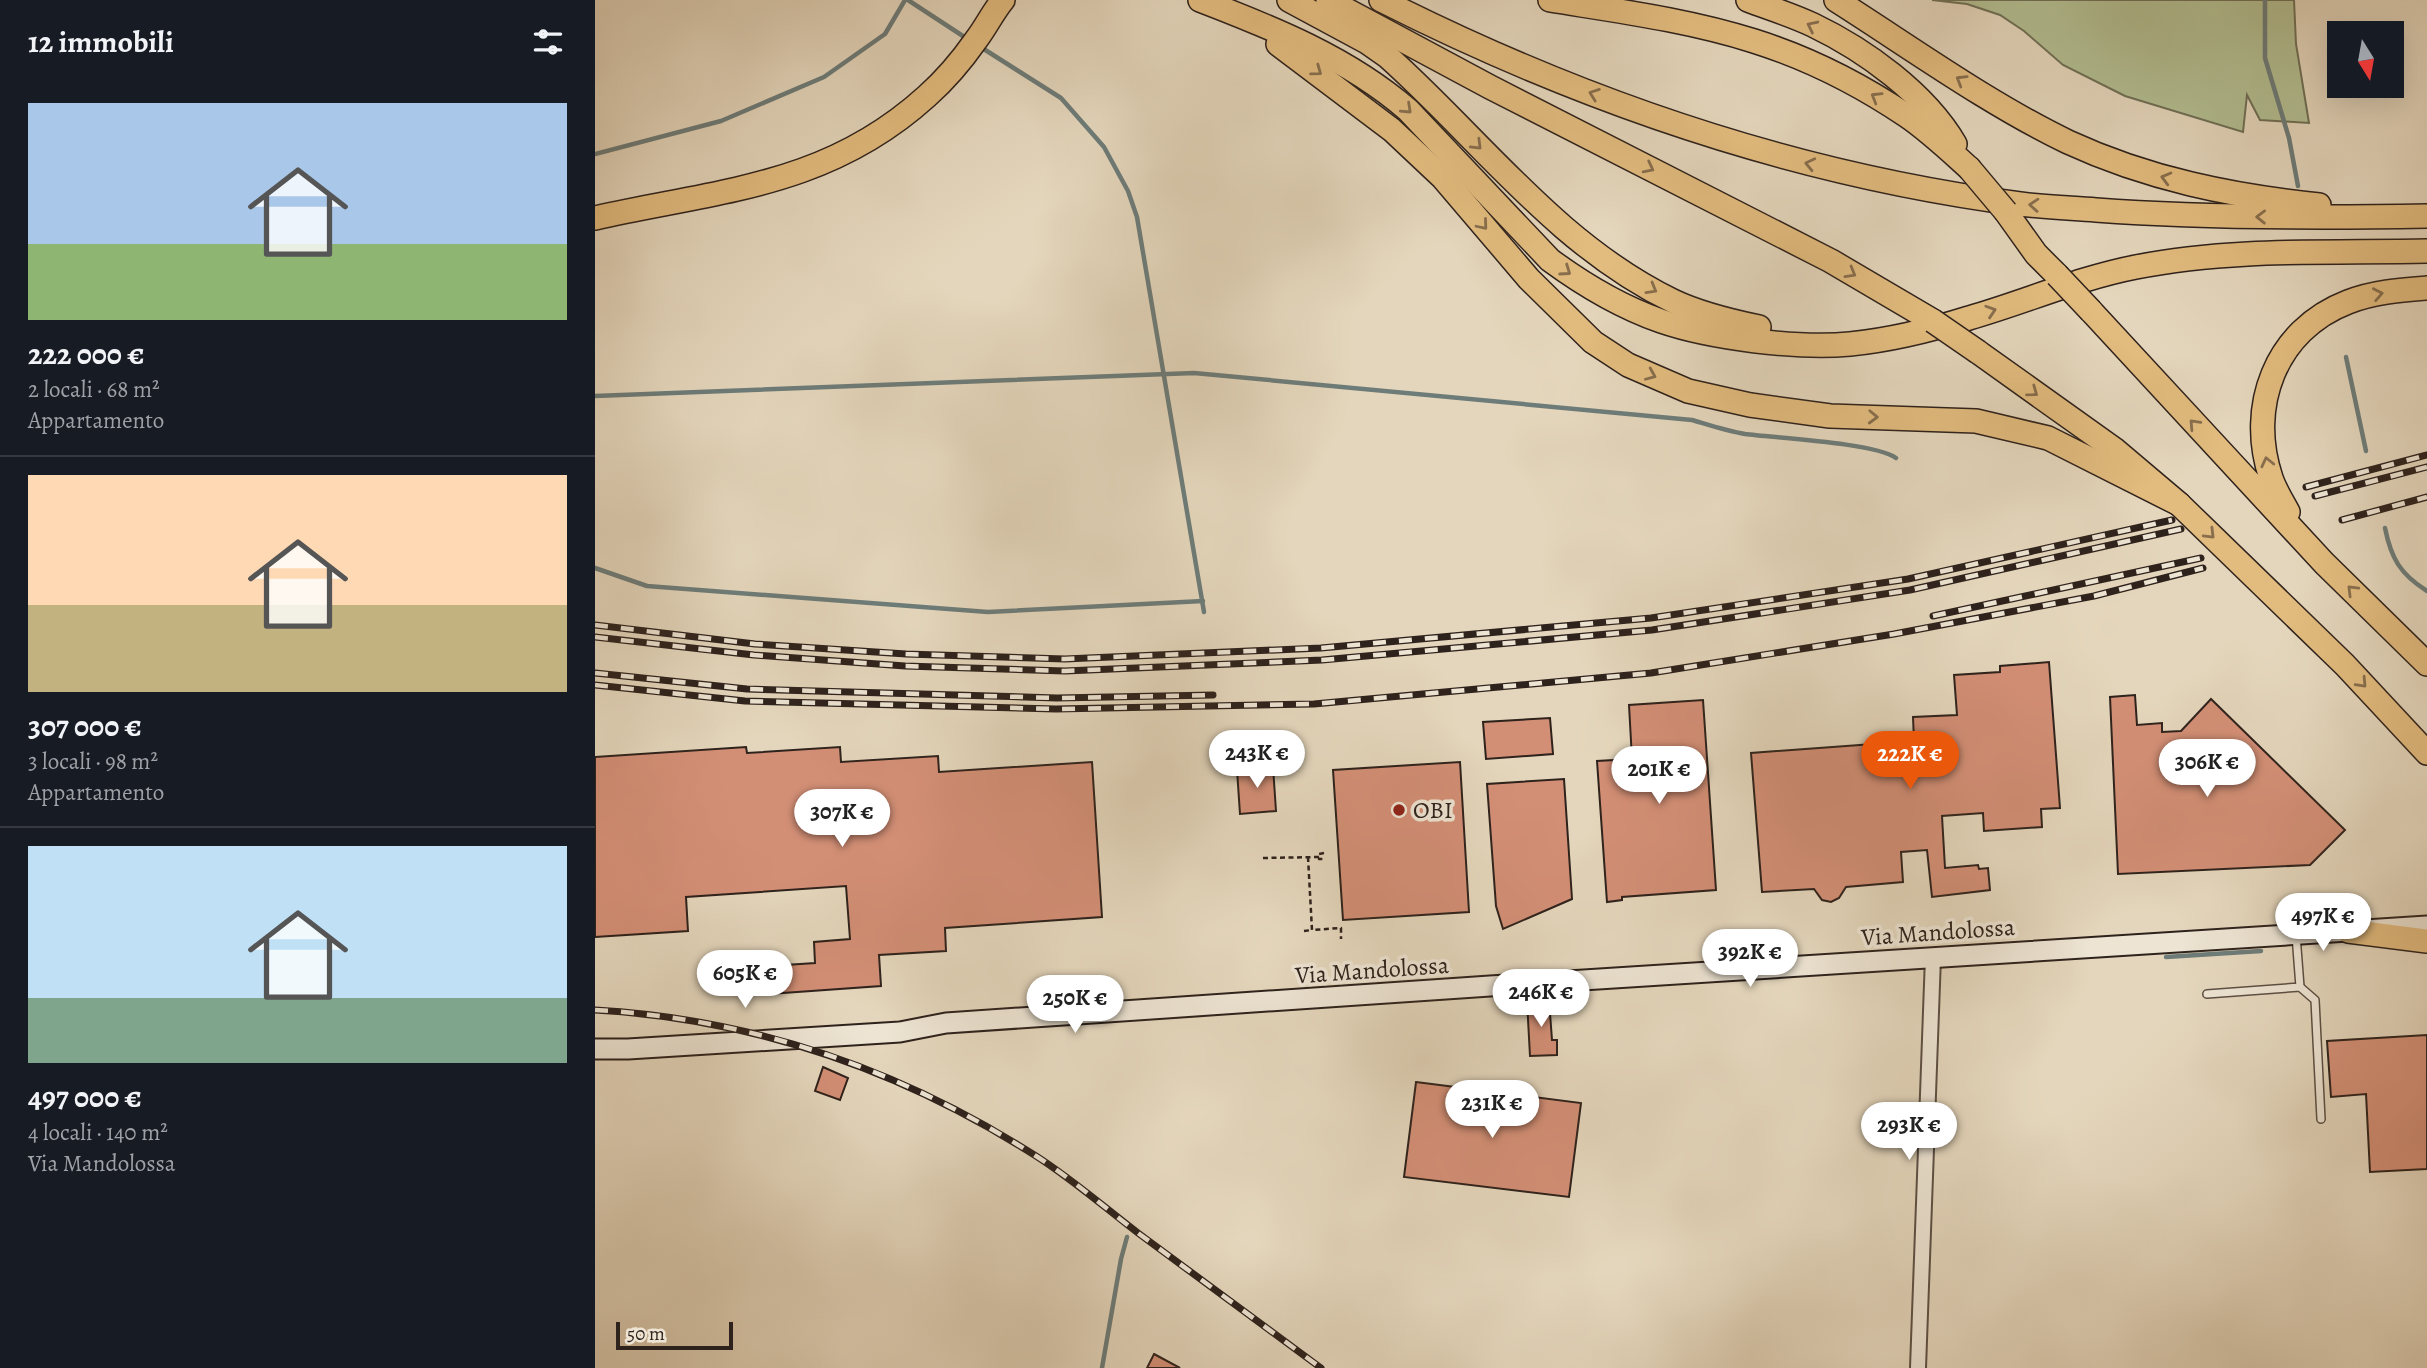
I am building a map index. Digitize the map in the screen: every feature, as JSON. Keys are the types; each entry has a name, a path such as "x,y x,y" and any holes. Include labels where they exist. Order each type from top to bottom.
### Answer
{"main road":[{"path":"1200,0 1317,50 1383,88 1436,138 1550,260 1575,278 1634,310 1701,332 1772,341 1847,344 1902,335 1958,321 2133,267 2223,255 2427,251"},
{"path":"1289,0 1367,42 1387,56 1549,215 1624,273 1673,301 1706,314 1772,330 1814,335 1902,335"},
{"path":"1328,0 1490,87 1831,261 1933,321 2114,449 2179,504 2345,665 2427,753"},
{"path":"1381,0 1418,19 1583,90 1774,156 1852,174 2021,204 2119,212 2296,218 2427,215"},
{"path":"1550,0 1697,26 1755,41 1848,80 1909,117 1969,167"},
{"path":"1748,0 1813,25 1881,65 1927,106 1950,135 1969,167 2036,254 2325,563 2423,659"},
{"path":"1836,0 2025,119 2067,141 2151,174 2213,191 2270,200 2427,215"},
{"path":"595,218 766,183 801,173 869,141 928,96 954,69 977,40 999,3"},
{"path":"1241,18 1326,78 1392,130 1443,178 1529,279 1593,342 1628,365 1688,391 1750,405 1831,416 1976,421 2048,438 2179,504"},
{"path":"2325,563 2292,518 2272,481 2265,457 2263,406 2271,375 2285,351 2305,329 2327,312 2348,302 2373,295 2427,288"},
{"name":"Via Mandolossa","path":"946,1023 2427,926"},
{"path":"2349,931 2427,941"},
{"path":"595,1042 627,1037 898,1020 946,1023"},
{"path":"595,1049 900,1032 946,1023"}],"street":[{"path":"1918,1368 1933,957"}],"lane":[{"path":"2296,934 2300,987 2315,1000 2321,1119"},
{"path":"2207,994 2300,987"}],"path":[{"path":"1263,858 1307,857 1324,853"},
{"path":"1319,856 1319,859 1325,859"},
{"path":"1307,857 1312,930"},
{"path":"1304,930 1341,928 1341,939"}],"green space":[{"path":"1932,0 2294,0 2296,44 2309,123 2260,120 2247,95 2243,132 2125,96 2063,65 2024,31 2000,15 1967,4"}],"building":[{"path":"2049,662 2060,808 2041,809 2042,827 1984,831 1983,813 1942,816 1945,868 1978,865 1979,869 1988,868 1990,890 1932,897 1927,850 1901,852 1903,882 1846,887 1839,898 1831,902 1822,900 1814,889 1762,892 1751,753 1914,741 1913,717 1957,715 1954,675 2000,672 2000,666"},
{"path":"2135,695 2137,725 2162,723 2162,732 2181,731 2211,699 2345,830 2310,865 2118,874 2110,697"},
{"path":"1703,700 1716,890 1622,897 1622,900 1607,902 1597,761 1632,759 1629,705"},
{"path":"1550,718 1553,754 1486,759 1483,722"},
{"path":"746,747 747,753 840,747 841,762 938,756 939,772 1092,762 1102,917 945,928 946,951 879,955 881,986 754,995 754,986 719,989 717,956 754,953 755,967 815,963 814,942 850,939 846,886 686,897 688,931 595,937 595,757"},
{"name":"OBI","path":"1460,762 1469,912 1343,920 1333,770"},
{"path":"1273,767 1276,811 1240,814 1237,770"},
{"path":"1564,779 1572,899 1503,929 1496,906 1487,784"},
{"path":"1549,1000 1552,1040 1557,1040 1557,1055 1530,1056 1527,1001"},
{"path":"2427,1035 2427,1169 2370,1172 2366,1094 2331,1097 2327,1041"},
{"path":"823,1067 848,1078 840,1100 815,1091"},
{"path":"1416,1082 1581,1103 1569,1197 1404,1177"},
{"path":"1154,1354 1180,1368 1147,1368"}],"waterway":[{"path":"595,154 721,121 824,77 885,34 905,0"},
{"path":"908,0 969,40"},
{"path":"2265,0 2265,58 2289,138 2298,186"},
{"path":"979,46 1061,98 1104,147 1128,191 1137,217 1204,612"},
{"path":"2346,357 2366,451"},
{"path":"595,396 1194,373 1692,420 1745,434 1868,448 1896,458"},
{"path":"2385,528 2390,548 2403,572 2427,591"},
{"path":"595,568 647,586 988,612 1203,601"},
{"path":"2166,957 2261,951"},
{"path":"1102,1368 1127,1237"}],"railway":[{"path":"2306,487 2427,455"},
{"path":"2315,496 2427,467"},
{"path":"2342,520 2427,497"},
{"path":"595,625 755,644 906,654 1065,659 1321,648 1651,618 1908,579 2172,520"},
{"path":"595,637 754,655 905,666 1065,671 1322,660 1652,630 1910,590 2181,529"},
{"path":"1933,616 2201,558"},
{"path":"595,685 745,701 1056,709 1314,704 1651,673 1894,634 2094,596 2203,568"},
{"path":"595,673 747,689 1057,698 1213,695"},
{"path":"595,1010 655,1015 770,1037 880,1074 933,1098 985,1125 1049,1165 1321,1368"}],"place":[{"name":"OBI","path":"1399,810"}]}
